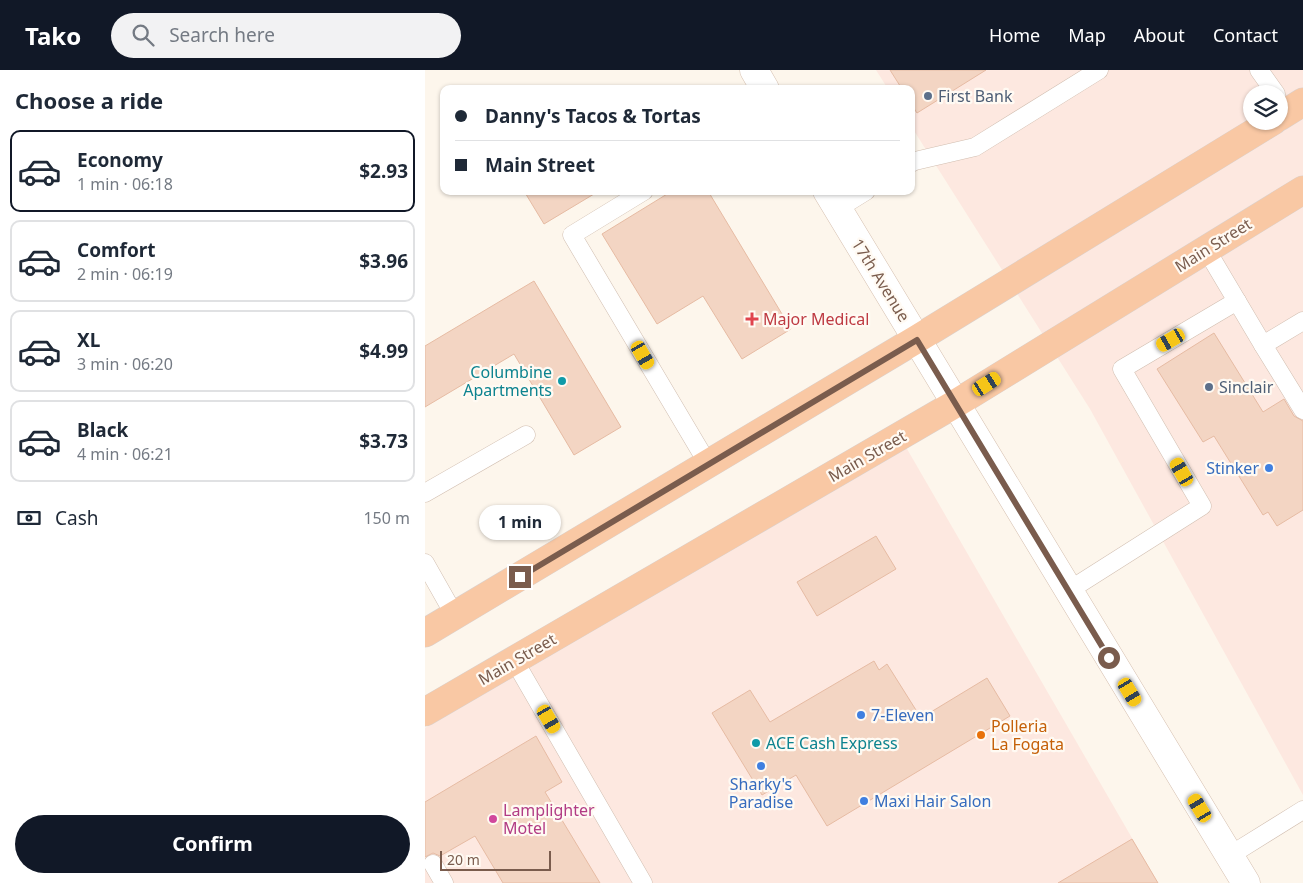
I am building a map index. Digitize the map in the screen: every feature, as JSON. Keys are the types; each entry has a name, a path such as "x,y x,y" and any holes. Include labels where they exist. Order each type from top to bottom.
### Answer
{"highway":[{"path":"425,634 917,340 1247,130"},
{"name":"Main Street","path":"425,712 955,404 1303,190"}],"main road":[{"path":"754,70 763,85"},
{"name":"17th Avenue","path":"832,200 1246,883"}],"lane":[{"path":"915,161 975,147 1099,70"},
{"path":"1259,70 1269,85"},
{"path":"637,195 572,235 708,464"},
{"path":"832,200 851,195"},
{"path":"1206,249 1303,410"},
{"path":"1068,591 1202,506 1122,369 1237,301"},
{"path":"1263,345 1303,321"},
{"path":"425,493 525,435"},
{"path":"425,563 455,616"},
{"path":"514,660 643,883"},
{"path":"1229,856 1303,810"},
{"path":"433,864 444,883"}],"shaded area":[{"path":"876,70 1303,70 1303,795 1090,409 915,132 915,85 885,85"},
{"path":"903,442 1158,883 425,883 425,728"}],"building":[{"name":"First Bank","path":"890,70 986,70 917,113 915,110 915,85 899,85"},
{"path":"526,195 592,195 544,224"},
{"path":"665,195 710,195 791,329 742,359 703,296 657,324 602,234"},
{"name":"Columbine Apartments","path":"534,281 621,427 574,455 514,354 425,407 425,346"},
{"path":"1214,333 1263,412 1284,399 1294,416 1303,421 1303,510 1277,526 1268,512 1263,515 1214,436 1203,442 1157,369"},
{"path":"876,536 896,569 817,616 797,582"},
{"path":"874,661 879,670 887,664 921,718 987,678 1010,716 827,826 796,775 762,795 712,713 750,690 770,722"},
{"name":"Lamplighter Motel","path":"536,736 562,782 545,792 600,883 503,883 475,836 440,856 433,853 425,857 425,802"},
{"path":"1132,839 1158,883 1058,883"}],"place":[{"name":"First Bank","path":"928,96"},
{"name":"Major Medical","path":"752,319"},
{"name":"Columbine Apartments","path":"562,381"},
{"name":"Sinclair","path":"1209,387"},
{"name":"Stinker","path":"1269,468"},
{"name":"7-Eleven","path":"861,715"},
{"name":"Polleria La Fogata","path":"981,735"},
{"name":"ACE Cash Express","path":"756,743"},
{"name":"Sharky's Paradise","path":"761,766"},
{"name":"Maxi Hair Salon","path":"864,801"},
{"name":"Lamplighter Motel","path":"493,819"}],"route":[{"path":"520,577 917,340 1109,658"}]}
